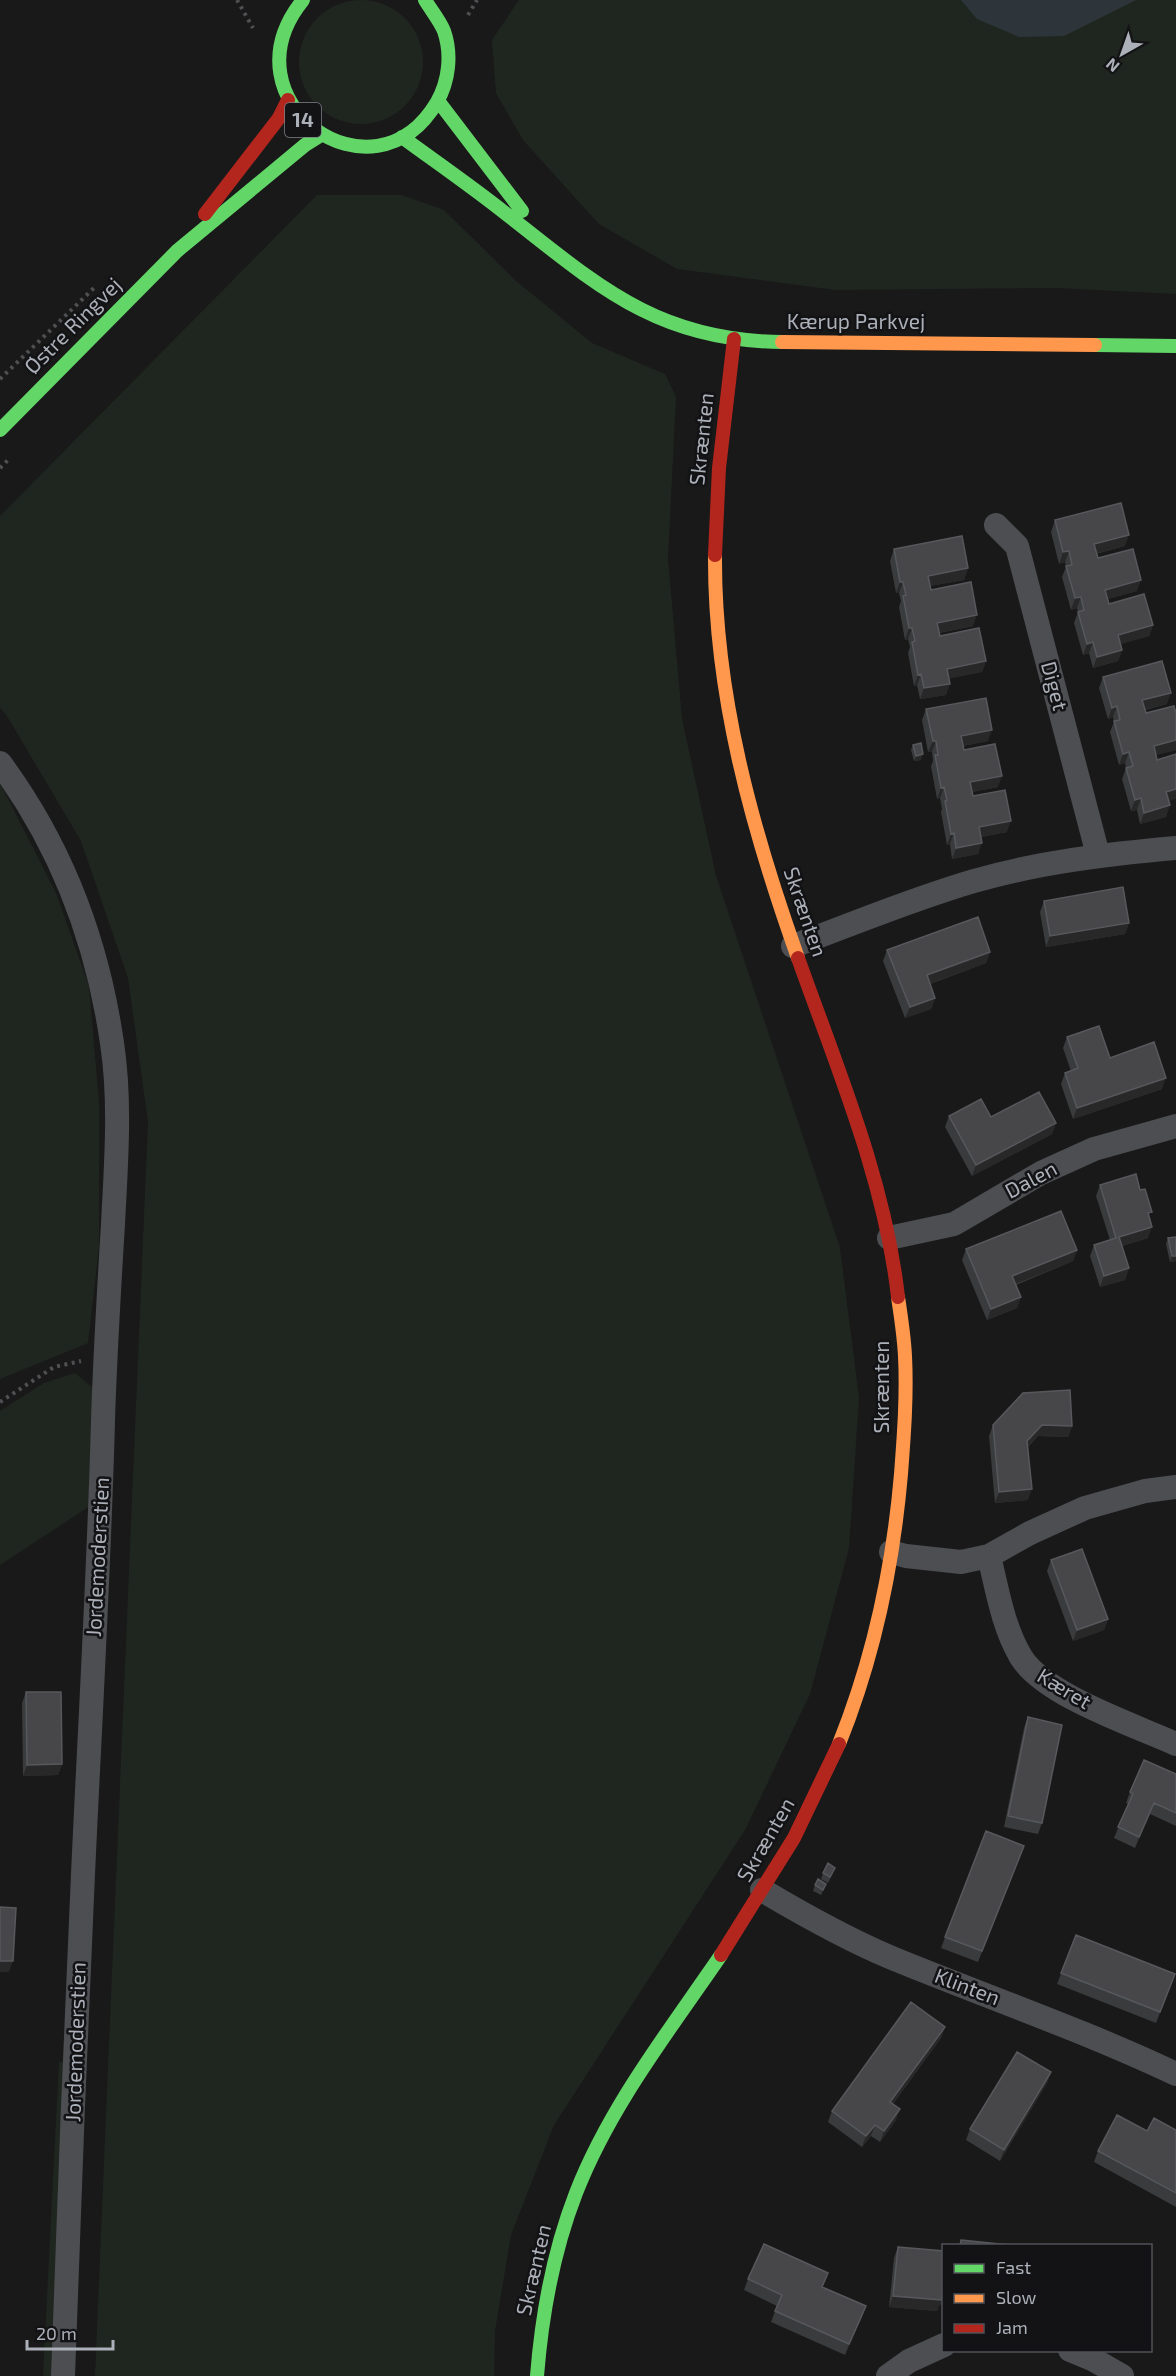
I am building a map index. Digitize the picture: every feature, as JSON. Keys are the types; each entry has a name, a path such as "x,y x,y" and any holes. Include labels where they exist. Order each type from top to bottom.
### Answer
{"street":[{"name":"14","path":"301,1 287,22 279,46 279,71 288,100 300,118 321,135 348,144 376,146 402,137 423,122 439,102 448,76 450,62 446,35 441,22 424,0"},
{"path":"441,22 449,10"},
{"name":"Østre Ringvej","path":"177,251 279,118 288,100"},
{"name":"Kærup Parkvej","path":"439,102 510,197 557,254"},
{"name":"Østre Ringvej","path":"0,430 177,251 305,145 321,135"},
{"name":"Kærup Parkvej","path":"402,137 498,207 591,282 637,309 697,331 734,339 791,343 1176,346"},
{"name":"Skrænten","path":"537,2376 544,2317 556,2260 563,2231 585,2170 631,2089 794,1840 832,1764 848,1723 883,1606 905,1431 903,1331 889,1238 855,1117 793,946 756,829 739,762 716,597 718,484 734,339"},
{"name":"Diget","path":"996,525 1017,546 1098,855"},
{"name":"Jordemoderstien","path":"0,763 25,800 62,867 93,947 105,998 113,1048 117,1099 117,1152 105,1355 63,2376"},
{"path":"793,946 908,902 975,881 1030,867 1098,855 1176,848"},
{"name":"Dalen","path":"889,1238 954,1224 1041,1173 1094,1149 1176,1126"},
{"path":"891,1552 906,1556 961,1562 989,1556 1030,1533 1085,1508 1145,1491 1176,1487"},
{"name":"Kæret","path":"989,1556 1011,1637 1022,1658 1034,1673 1076,1700 1176,1744"},
{"name":"Klinten","path":"762,1890 833,1930 891,1957 1076,2029 1176,2074"},
{"path":"888,2376 909,2361 942,2346"},
{"path":"1075,2352 1122,2376"}],"path":[{"path":"237,0 258,38"},
{"path":"0,1402 54,1367 105,1355"}],"shaded area":[{"path":"361,0 385,5 405,18 418,38 423,62 418,86 405,106 385,119 361,124 337,119 317,106 304,86 299,62 304,38 317,18 337,5"},
{"path":"519,0 1176,0 1176,294 1057,288 835,290 677,269 599,224 523,140 496,93 492,40"},
{"path":"961,0 1136,0 1064,36 1019,37 977,19"},
{"path":"317,195 402,195 444,210 515,280 592,343 665,374 676,397 668,558 682,719 716,876 840,1248 859,1398 849,1548 810,1694 745,1830 554,2125 511,2235 495,2331 494,2376 95,2376 148,1122 128,978 81,841 7,716 0,708 0,516"},
{"path":"0,783 56,893 89,986 99,1102 99,1247 88,1343 0,1379"},
{"path":"75,1373 93,1388 90,1506 0,1565 0,1411 44,1383"},
{"path":"59,2062 66,2062 53,2376 43,2376"}],"building":[{"path":"1121,503 1129,535 1094,544 1098,558 1133,549 1141,580 1105,590 1109,604 1144,594 1153,625 1118,635 1122,650 1097,657 1093,642 1087,644 1078,612 1084,610 1081,597 1075,598 1066,566 1072,565 1069,551 1063,552 1055,520"},
{"path":"962,536 968,568 928,576 931,590 971,582 977,615 937,623 940,636 979,628 986,661 947,669 950,684 924,688 921,674 918,675 912,642 915,641 912,628 909,628 903,596 906,595 903,582 900,582 894,549"},
{"path":"1162,661 1171,693 1142,700 1146,713 1174,706 1176,740 1154,746 1157,760 1176,754 1176,789 1166,792 1170,805 1144,813 1141,798 1135,800 1126,768 1133,766 1129,752 1123,754 1114,721 1120,720 1117,706 1112,708 1103,677"},
{"path":"986,698 992,730 961,736 964,750 995,744 1002,776 970,782 973,796 1005,790 1011,821 979,827 982,843 956,848 954,833 951,834 944,787 941,788 935,755 938,755 936,741 933,741 926,709"},
{"path":"921,743 923,754 916,756 913,745"},
{"path":"1123,887 1129,923 1050,936 1044,901"},
{"path":"978,917 990,952 927,975 935,998 910,1007 887,950"},
{"path":"1099,1026 1110,1058 1154,1042 1166,1078 1077,1108 1065,1073 1078,1068 1067,1037"},
{"path":"1039,1092 1056,1123 976,1165 949,1116 981,1099 991,1117"},
{"path":"1136,1174 1140,1190 1145,1189 1152,1212 1148,1213 1152,1227 1119,1237 1129,1268 1104,1276 1094,1245 1116,1238 1100,1185"},
{"path":"1061,1211 1077,1250 1012,1276 1021,1297 991,1309 966,1249"},
{"path":"1176,1237 1176,1256 1172,1256 1168,1238"},
{"path":"1070,1390 1072,1426 1042,1425 1027,1441 1032,1489 999,1492 993,1425 1023,1393"},
{"path":"1082,1549 1108,1619 1077,1630 1051,1560"},
{"path":"26,1692 61,1692 62,1764 27,1765"},
{"path":"1028,1717 1062,1725 1042,1823 1008,1816"},
{"path":"1144,1760 1176,1774 1176,1813 1154,1803 1139,1837 1118,1827 1133,1794 1130,1792"},
{"path":"986,1831 1024,1846 982,1951 945,1937"},
{"path":"828,1863 835,1868 830,1877 823,1873"},
{"path":"818,1879 826,1884 823,1890 815,1885"},
{"path":"0,1907 16,1908 13,1961 0,1961"},
{"path":"1076,1935 1175,1974 1160,2012 1061,1973"},
{"path":"911,2002 945,2027 890,2102 900,2109 884,2131 875,2125 866,2136 832,2111"},
{"path":"1017,2052 1051,2072 1004,2150 970,2129"},
{"path":"1117,2115 1147,2131 1154,2118 1176,2130 1176,2193 1098,2151"},
{"path":"961,2240 999,2244 960,2244"},
{"path":"764,2244 828,2273 822,2287 866,2306 849,2344 775,2311 782,2295 748,2279"},
{"path":"898,2247 942,2251 941,2300 893,2296"}],"traffic: fast":[{"path":"303,0 283,38 280,74 292,105 315,129 345,144 378,146 410,133 437,102 447,76 446,40 442,27 425,0"},
{"path":"439,102 522,211"},
{"path":"0,430 177,251 305,145 321,135"},
{"path":"402,137 600,285 631,304 664,320 699,332 738,339 782,342"},
{"path":"1095,345 1176,346"},
{"path":"537,2376 545,2306 561,2238 576,2193 590,2161 623,2100 721,1955"}],"traffic: slow":[{"path":"782,342 1095,345"},
{"path":"715,555 716,607 721,658 739,760 765,860 798,958"},
{"path":"839,1744 872,1645 893,1543 903,1445 906,1385 904,1341 898,1297"}],"traffic: jam":[{"path":"205,214 279,118 288,100"},
{"path":"715,555 719,468 734,339"},
{"path":"798,958 871,1167 892,1253 898,1297"},
{"path":"721,1955 794,1838 839,1744"}]}
